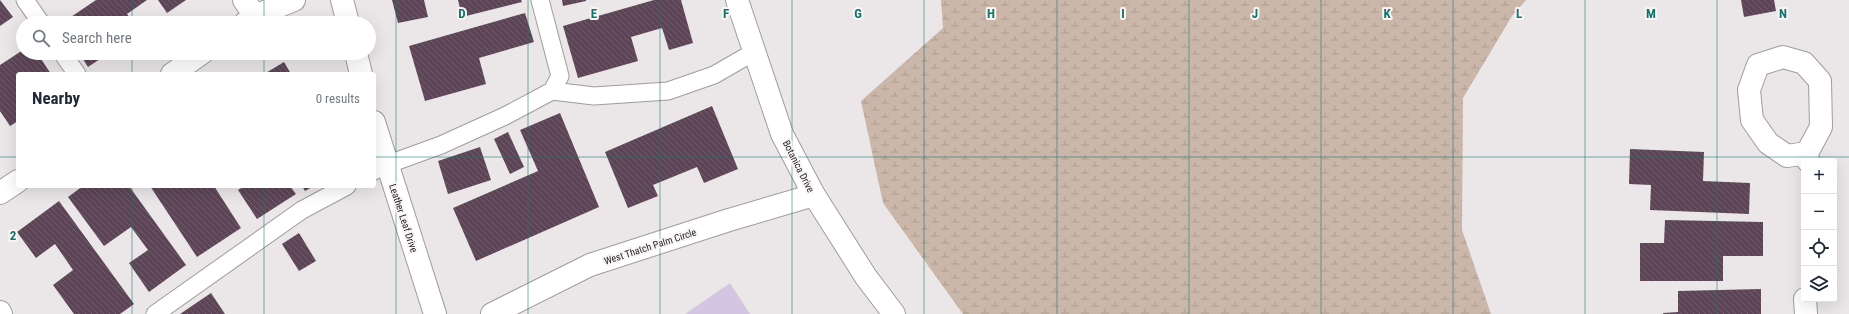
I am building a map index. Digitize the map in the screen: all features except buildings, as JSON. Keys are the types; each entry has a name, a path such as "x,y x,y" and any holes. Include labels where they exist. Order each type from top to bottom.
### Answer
{"street":[{"path":"248,13 294,0"},
{"path":"342,0 346,16"},
{"name":"Botanica Drive","path":"738,0 782,134 814,195 866,277 894,314"},
{"path":"175,72 192,60"},
{"path":"358,60 361,72"},
{"name":"Leather Leaf Drive","path":"376,137 380,168 435,314"},
{"path":"0,193 16,182"},
{"name":"West Thatch Palm Circle","path":"492,314 590,265 729,220 814,195"},
{"path":"1805,302 1806,314"}],"lane":[{"path":"25,0 36,16"},
{"path":"380,168 441,144 505,116 552,91 560,76 540,0"},
{"path":"552,91 594,96 668,91 714,74 754,52"},
{"path":"67,60 76,72"},
{"path":"155,314 302,210 343,188"}],"green space":[{"path":"941,0 1526,0 1512,16 1463,98 1462,230 1491,314 963,314 883,203 861,101 943,28"}],"shaded area":[{"path":"730,283 750,314 685,314"}]}
